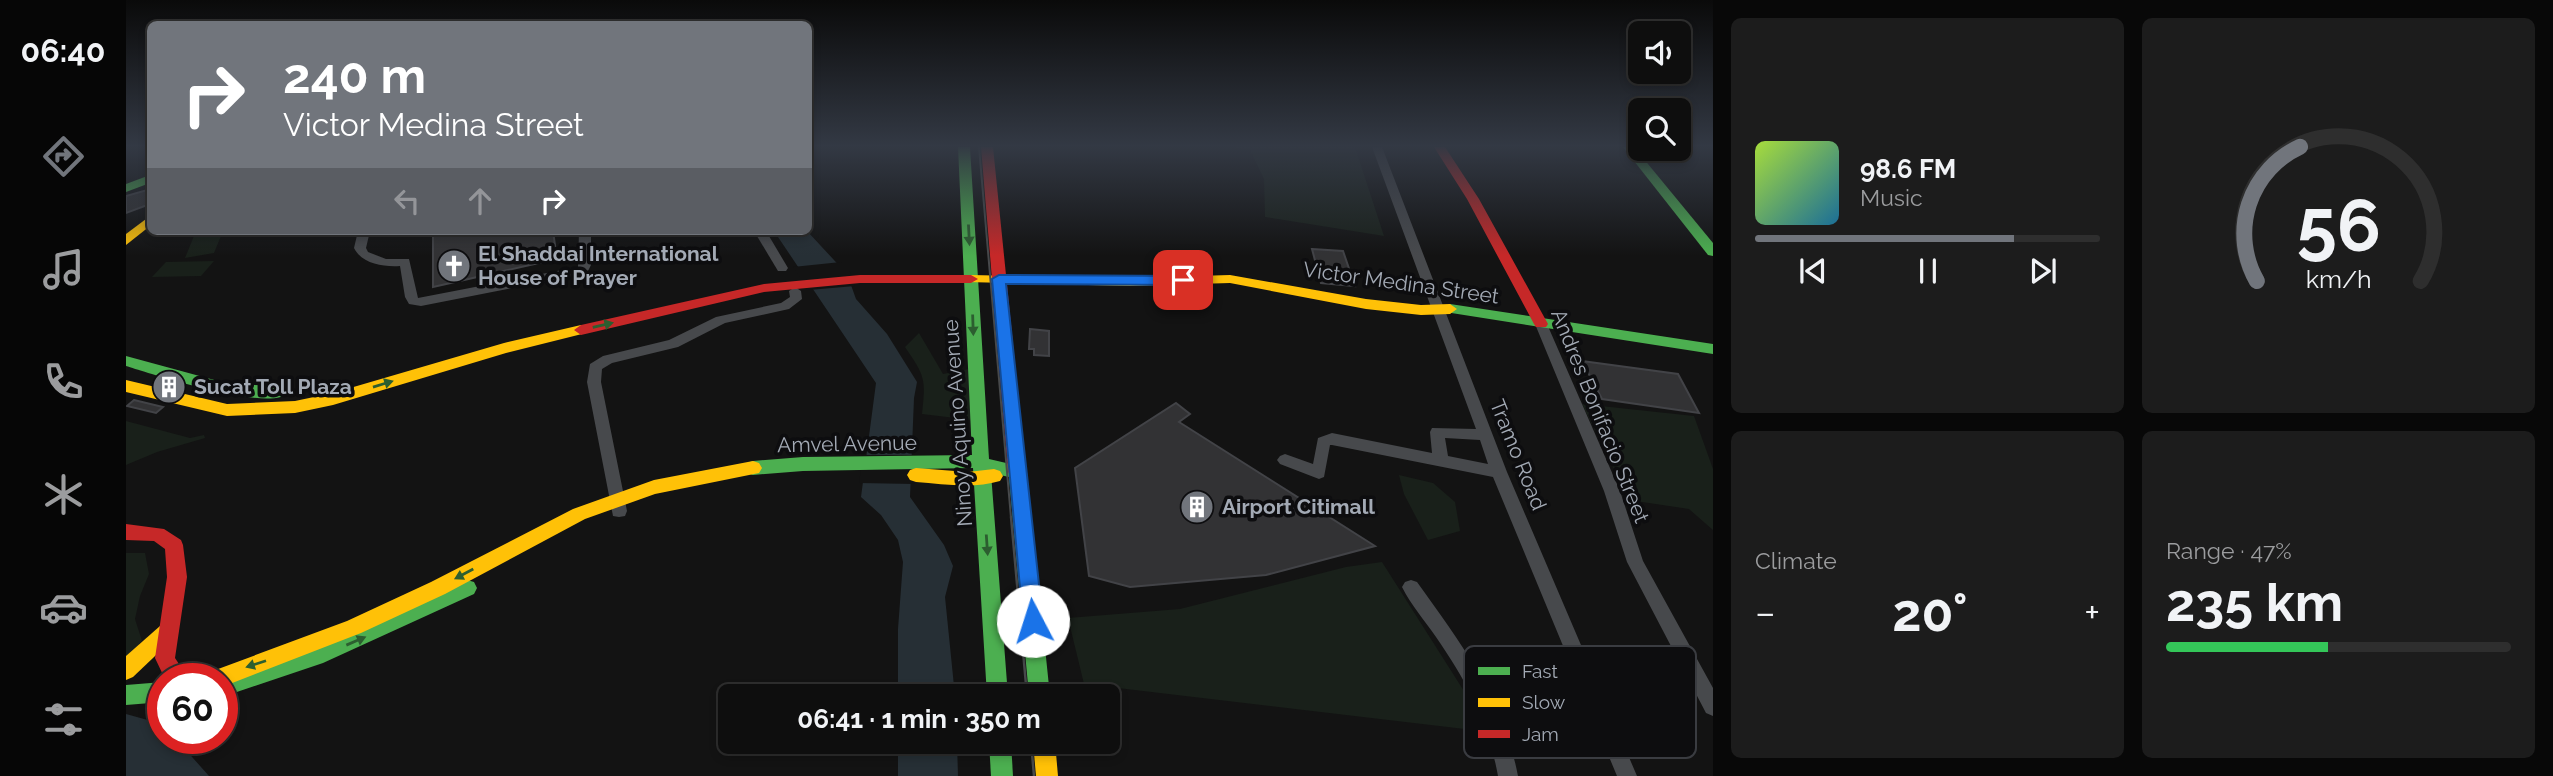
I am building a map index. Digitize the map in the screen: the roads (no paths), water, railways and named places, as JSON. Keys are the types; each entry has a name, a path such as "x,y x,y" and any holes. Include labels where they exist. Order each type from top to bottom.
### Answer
{"main road":[{"name":"Ninoy Aquino Avenue","path":"966,183 996,684"},
{"path":"990,183 1039,684"},
{"name":"Andres Bonifacio Street","path":"1463,183 1474,198 1541,324"},
{"path":"1657,183 1713,253"},
{"path":"126,204 147,196"},
{"path":"126,241 147,223"},
{"name":"Victor Medina Street","path":"794,278 857,274 970,274 999,279 1130,282 1230,279 1366,304 1421,310 1438,309 1713,349"},
{"path":"126,361 229,390 284,392 332,383 528,327 724,282 794,278"},
{"path":"126,386 214,408 257,411 295,407 332,400 504,348 794,278"},
{"name":"Amvel Avenue","path":"238,683 277,673 441,602 618,505 664,484 736,470 928,469 967,460 982,471 1018,473"},
{"name":"Amvel Avenue","path":"238,671 389,611 566,520 618,505"},
{"path":"126,532 158,534 174,545 177,577 167,632 167,663"},
{"path":"126,670 167,632"},
{"path":"126,695 147,693"},
{"path":"1001,754 1002,776"},
{"path":"1045,754 1047,776"}],"street":[{"name":"Tramo Road","path":"1390,183 1499,472 1572,646"},
{"path":"363,235 360,247 363,254 384,262 405,262 413,302 583,270 585,235"},
{"path":"618,505 594,383 595,367 608,359 673,344 721,320 785,306 796,299 794,278 763,235"},
{"name":"Andres Bonifacio Street","path":"1541,324 1612,491 1635,562 1680,646"},
{"path":"1441,461 1435,434 1437,432 1485,435"},
{"path":"1285,460 1319,473 1323,442 1332,439 1499,472"},
{"path":"1411,587 1464,667"},
{"name":"Andres Bonifacio Street","path":"1696,675 1713,707"},
{"path":"1506,758 1508,776"},
{"name":"Tramo Road","path":"1619,758 1627,776"}],"tram line":[{"path":"982,183 1011,518"},
{"path":"1011,517 1026,684"},
{"path":"1032,754 1034,776"}],"place":[{"name":"El Shaddai International House of Prayer","path":"454,266"},
{"name":"Sucat Toll Plaza","path":"169,387"},
{"name":"Airport Citimall","path":"1197,507"}]}
